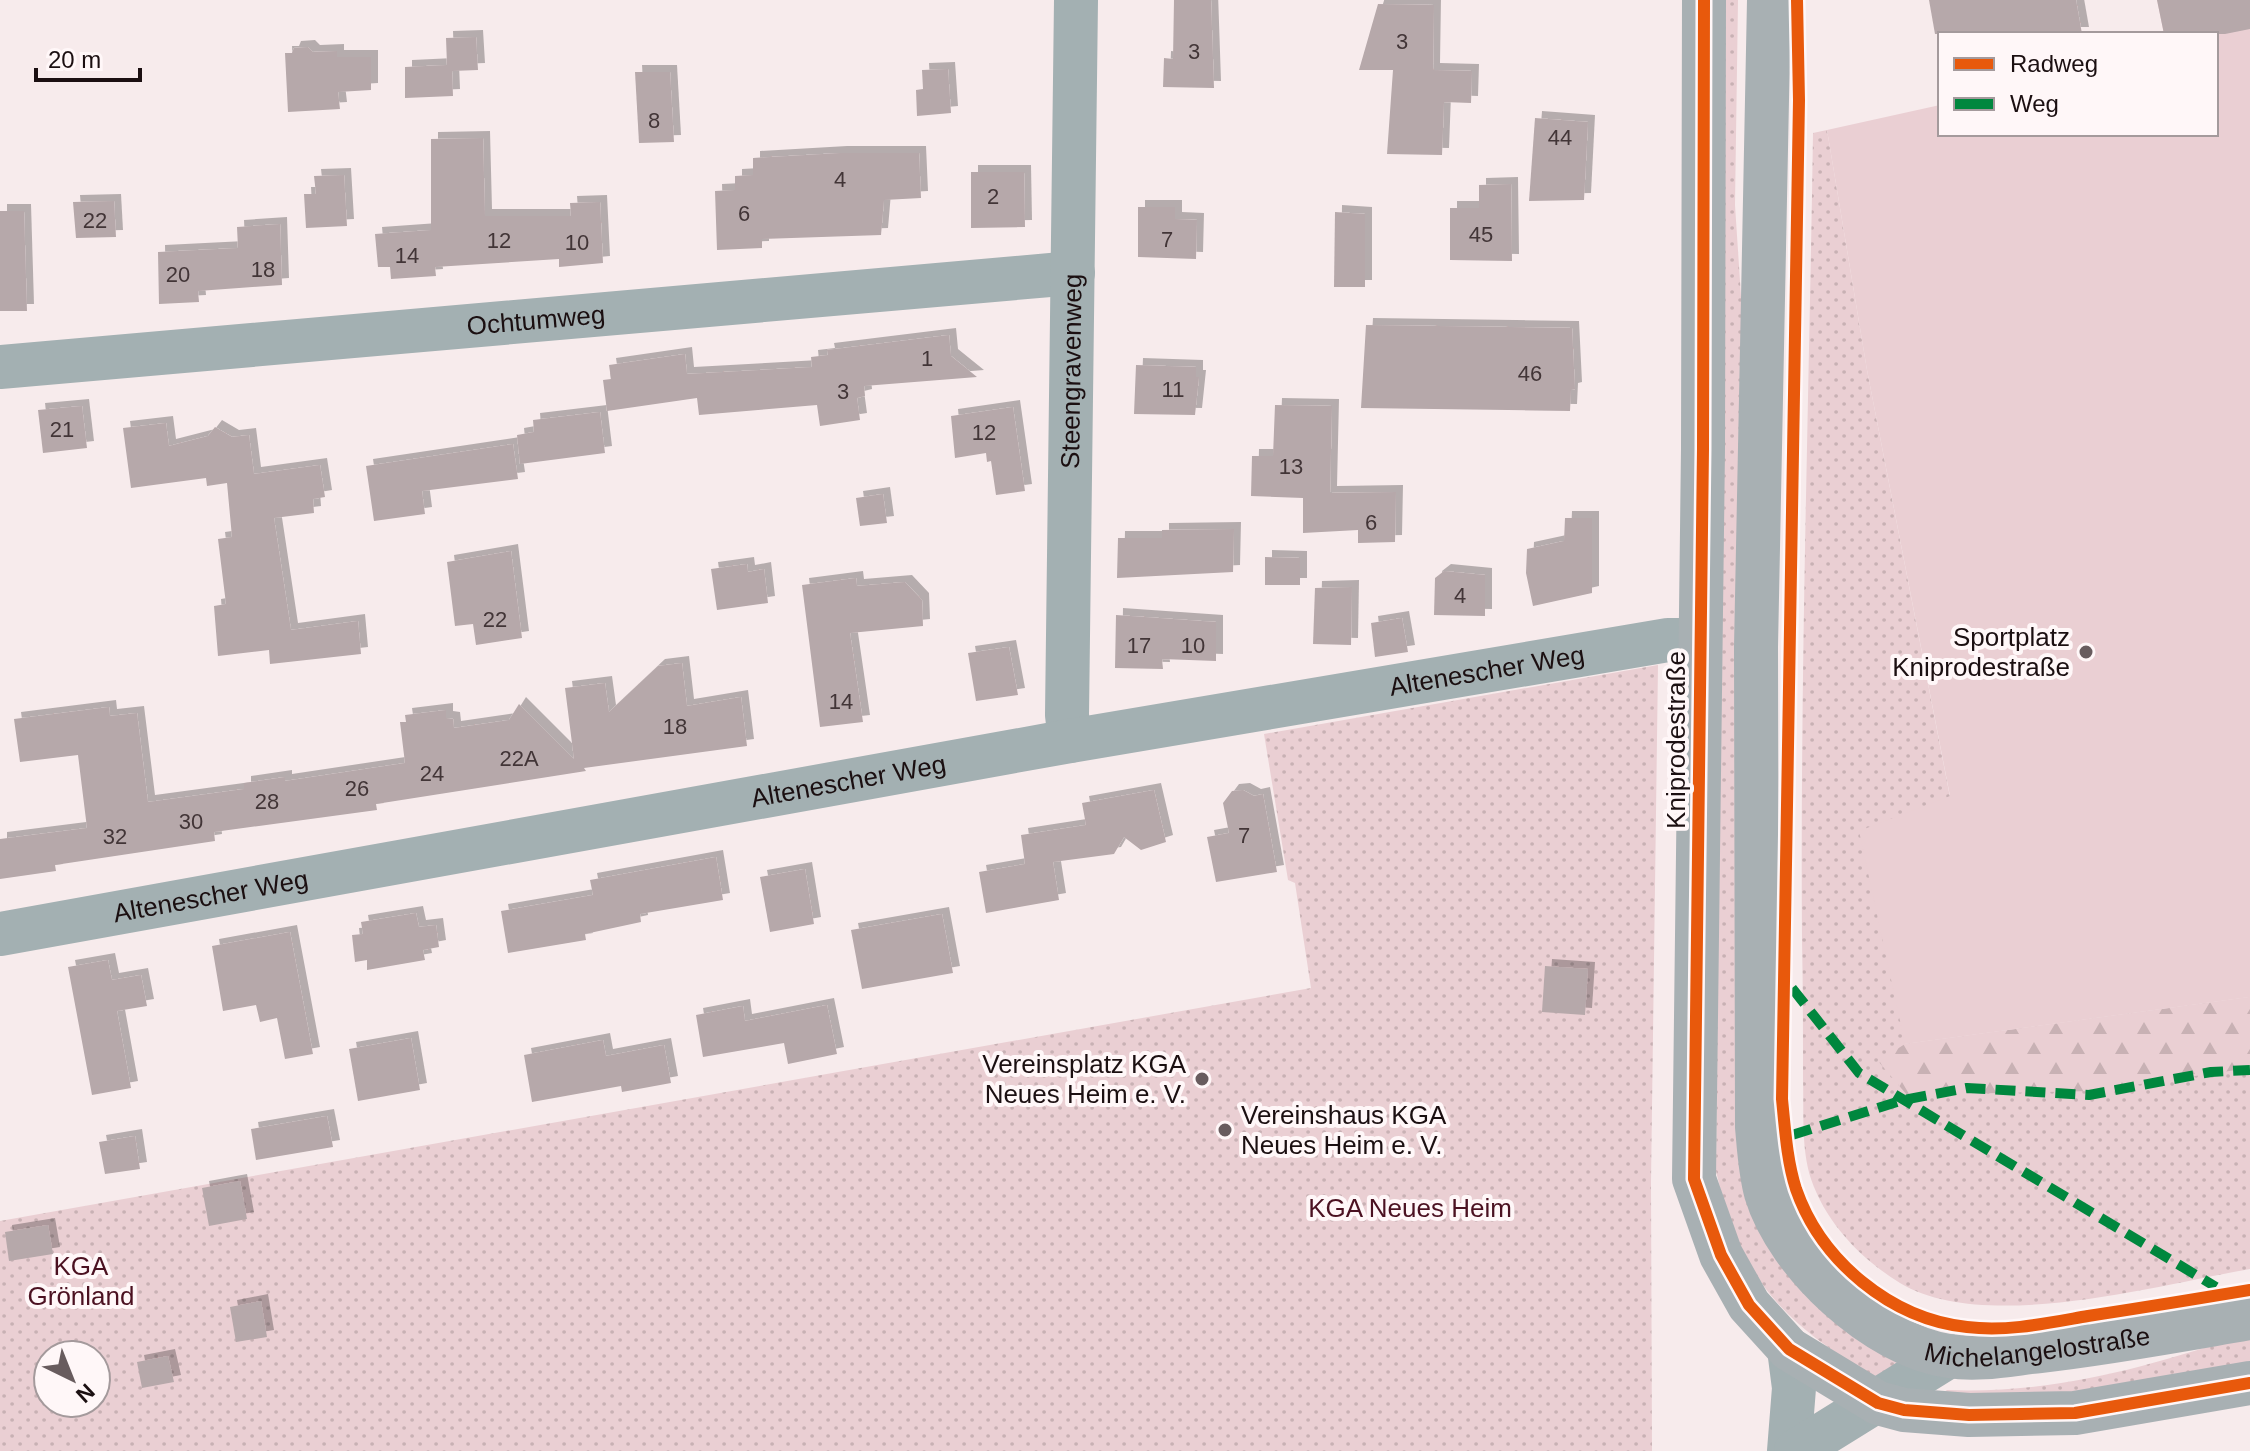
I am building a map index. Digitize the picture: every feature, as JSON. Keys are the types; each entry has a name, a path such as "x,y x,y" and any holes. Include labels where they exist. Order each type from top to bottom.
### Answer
{"main road":[{"name":"Kniprodestraße","path":"1704,0 1703,449 1694,1179 1721,1255 1749,1305 1789,1349 1878,1403"},
{"name":"Michelangelostraße","path":"1769,0 1756,647 1757,1127 1766,1194 1806,1263 1839,1300 1881,1329 1915,1346 1949,1356 1992,1356 2108,1343 2250,1318"},
{"path":"1878,1403 1904,1410 1969,1415 2075,1413 2250,1383"}],"street":[{"name":"Steengravenweg","path":"1070,741 1067,715 1076,0"},
{"name":"Ochtumweg","path":"0,367 1073,273"},
{"name":"Altenescher Weg","path":"0,934 1070,741 1668,640 1699,640"},
{"path":"1789,1349 1794,1388 1789,1451"},
{"path":"1796,1451 1878,1403 1949,1356"}],"green space":[{"path":"1725,0 1738,0 1735,205 1744,342 1742,1162 1914,1363 1879,1380 1817,1339 1771,1296 1739,1242 1726,1210 1716,1171"},
{"name":"Sportplatz Kniprodestraße","path":"2157,0 2250,0 2250,997 1905,1044 1859,831 1950,796 1867,370 1827,130 1938,105 1938,136 2218,136 2218,32 2164,32"},
{"path":"1827,130 1867,370 1950,797 1905,1044 2250,997 2250,1269 2072,1301 1977,1305 1935,1298 1900,1283 1859,1251 1835,1225 1811,1179 1803,1117 1804,636 1813,133"},
{"name":"KGA Neues Heim","path":"1658,665 1651,1183 1652,1451 0,1451 0,1221 1311,988 1295,883 1288,880 1264,734"},
{"path":"2250,997 2250,1068 2092,1091 1907,1095 1878,1061 1905,1044"},
{"path":"2250,1333 2250,1362 2048,1397 1943,1393 1947,1390 2026,1388 2101,1376"}],"building":[{"path":"1174,0 1211,0 1214,88 1163,87 1164,58 1173,59"},
{"path":"1929,0 2076,0 2082,32 1938,32 1935,34"},
{"path":"2157,0 2250,0 2250,29 2225,34 2164,32"},
{"path":"1378,4 1434,5 1433,70 1472,71 1471,103 1444,102 1442,155 1387,154 1393,70 1359,70"},
{"path":"476,37 478,70 452,71 453,96 405,98 405,67 447,65 446,38"},
{"path":"308,47 313,52 337,51 337,57 371,57 371,90 338,92 340,109 288,112 285,53 292,53 294,48"},
{"path":"948,69 951,113 917,116 916,90 923,89 922,70"},
{"path":"635,72 670,72 674,142 639,143"},
{"path":"1535,118 1588,122 1584,200 1529,201"},
{"path":"483,138 485,216 571,216 570,203 600,202 603,263 559,267 559,259 435,267 436,276 391,279 390,267 378,267 375,234 431,230 431,139"},
{"path":"919,153 921,198 884,200 881,235 762,239 762,248 717,250 715,191 735,190 735,176 753,175 753,158"},
{"path":"971,172 1024,172 1025,227 971,228"},
{"path":"344,175 347,226 306,228 304,194 316,194 314,176"},
{"path":"1511,184 1512,261 1450,260 1450,208 1479,208 1479,185"},
{"path":"114,201 116,237 76,238 73,202"},
{"path":"1138,207 1175,207 1175,219 1197,220 1196,259 1138,257"},
{"path":"0,211 24,211 27,311 0,311"},
{"path":"1335,212 1365,214 1365,287 1334,287"},
{"path":"280,224 282,285 198,291 199,302 159,304 158,252 238,248 237,227"},
{"path":"1366,325 1572,328 1575,389 1571,390 1570,411 1361,408"},
{"path":"949,335 951,356 977,377 864,386 865,396 857,398 860,420 820,426 817,405 699,415 697,398 607,411 603,380 611,379 609,365 685,354 687,374 812,367 811,357 828,355 827,350"},
{"path":"1136,365 1196,367 1196,377 1199,377 1195,415 1134,414"},
{"path":"1275,405 1332,406 1330,493 1396,492 1395,542 1358,543 1358,530 1303,533 1303,498 1251,496 1252,456 1273,456"},
{"path":"82,406 87,448 43,453 38,410"},
{"path":"1013,407 1025,491 996,495 991,461 987,462 986,453 955,458 951,416"},
{"path":"600,412 605,453 520,464 517,435 534,432 533,420"},
{"path":"166,423 169,446 208,436 215,427 232,437 249,435 254,474 320,465 325,497 313,499 314,513 274,518 291,630 358,621 361,654 270,664 269,650 218,656 214,606 226,604 218,539 232,537 227,483 207,486 206,478 131,488 123,428"},
{"path":"513,444 518,479 422,491 425,514 374,521 366,466"},
{"path":"883,494 887,523 860,526 856,498"},
{"path":"1565,518 1592,518 1592,593 1533,606 1526,573 1527,549 1564,541"},
{"path":"1234,529 1233,572 1117,578 1118,538 1162,538 1162,530"},
{"path":"511,551 522,638 476,645 473,624 455,626 447,562"},
{"path":"1265,557 1300,558 1300,585 1265,585"},
{"path":"747,564 748,572 764,569 768,603 717,610 711,569"},
{"path":"1444,571 1485,575 1485,616 1434,615 1435,578"},
{"path":"856,578 857,586 905,582 922,600 923,626 850,633 863,722 820,727 802,585"},
{"path":"1352,587 1351,645 1313,644 1315,588"},
{"path":"1116,615 1216,622 1216,661 1162,659 1163,669 1115,668"},
{"path":"1402,618 1408,652 1375,657 1371,623"},
{"path":"1009,647 1018,695 976,701 968,653"},
{"path":"682,663 687,706 741,697 747,746 584,768 586,771 376,804 377,810 214,832 215,841 55,865 56,871 0,879 0,839 87,828 78,755 20,762 14,719 109,707 110,716 137,713 148,802 244,789 244,783 285,777 285,781 405,763 400,722 406,722 405,715 446,710 446,718 453,719 454,728 509,720 519,704 574,759 565,688 605,683 609,712 658,666"},
{"path":"1154,790 1166,842 1141,850 1124,837 1114,854 1053,862 1059,900 986,913 979,872 1025,864 1021,835 1086,825 1082,803"},
{"path":"1243,790 1254,796 1263,794 1277,872 1216,882 1207,837 1229,833 1223,803 1232,791"},
{"path":"716,857 723,900 640,914 641,922 585,934 586,940 508,953 501,911 593,895 590,880"},
{"path":"805,869 814,924 770,932 760,877"},
{"path":"416,913 419,927 436,925 439,947 423,950 425,960 367,970 367,960 355,962 352,935 363,934 361,922"},
{"path":"942,914 953,973 862,989 851,930"},
{"path":"290,932 313,1054 285,1059 277,1018 260,1022 256,1005 223,1011 212,946"},
{"path":"108,960 112,980 141,975 147,1006 117,1011 131,1088 92,1095 68,967"},
{"path":"1545,966 1588,969 1585,1015 1542,1012"},
{"path":"827,1005 837,1054 788,1064 784,1043 703,1057 696,1015 743,1006 745,1021"},
{"path":"411,1038 420,1090 358,1101 349,1049"},
{"path":"603,1040 606,1056 664,1045 671,1083 622,1092 621,1086 532,1102 524,1055"},
{"path":"327,1116 333,1147 256,1160 251,1129"},
{"path":"135,1136 140,1169 105,1174 99,1142"},
{"path":"240,1181 247,1219 209,1226 202,1188"},
{"path":"48,1225 53,1254 9,1261 5,1232"},
{"path":"261,1301 267,1337 236,1342 230,1307"},
{"path":"168,1356 174,1382 142,1388 137,1362"}],"marked path":[{"path":"1792,988 1859,1073 2216,1287"},
{"path":"1792,1135 1903,1100 1967,1088 2089,1095 2211,1072 2250,1070"}],"cycle path":[{"path":"1704,0 1703,449 1694,1179 1721,1255 1749,1305 1789,1349 1878,1403 1904,1410 1969,1415 2075,1413 2250,1383"},
{"path":"1797,0 1799,100 1782,1099 1788,1156 1796,1189 1807,1215 1823,1240 1862,1282 1886,1299 1939,1322 1967,1327 2013,1328 2250,1290"}],"place":[{"name":"Sportplatz Kniprodestraße","path":"2086,652"},
{"name":"Vereinsplatz KGA Neues Heim e. V.","path":"1202,1079"},
{"name":"Vereinshaus KGA Neues Heim e. V.","path":"1225,1130"}],"park label":[{"name":"KGA Grönland","path":"81,1281"}]}
